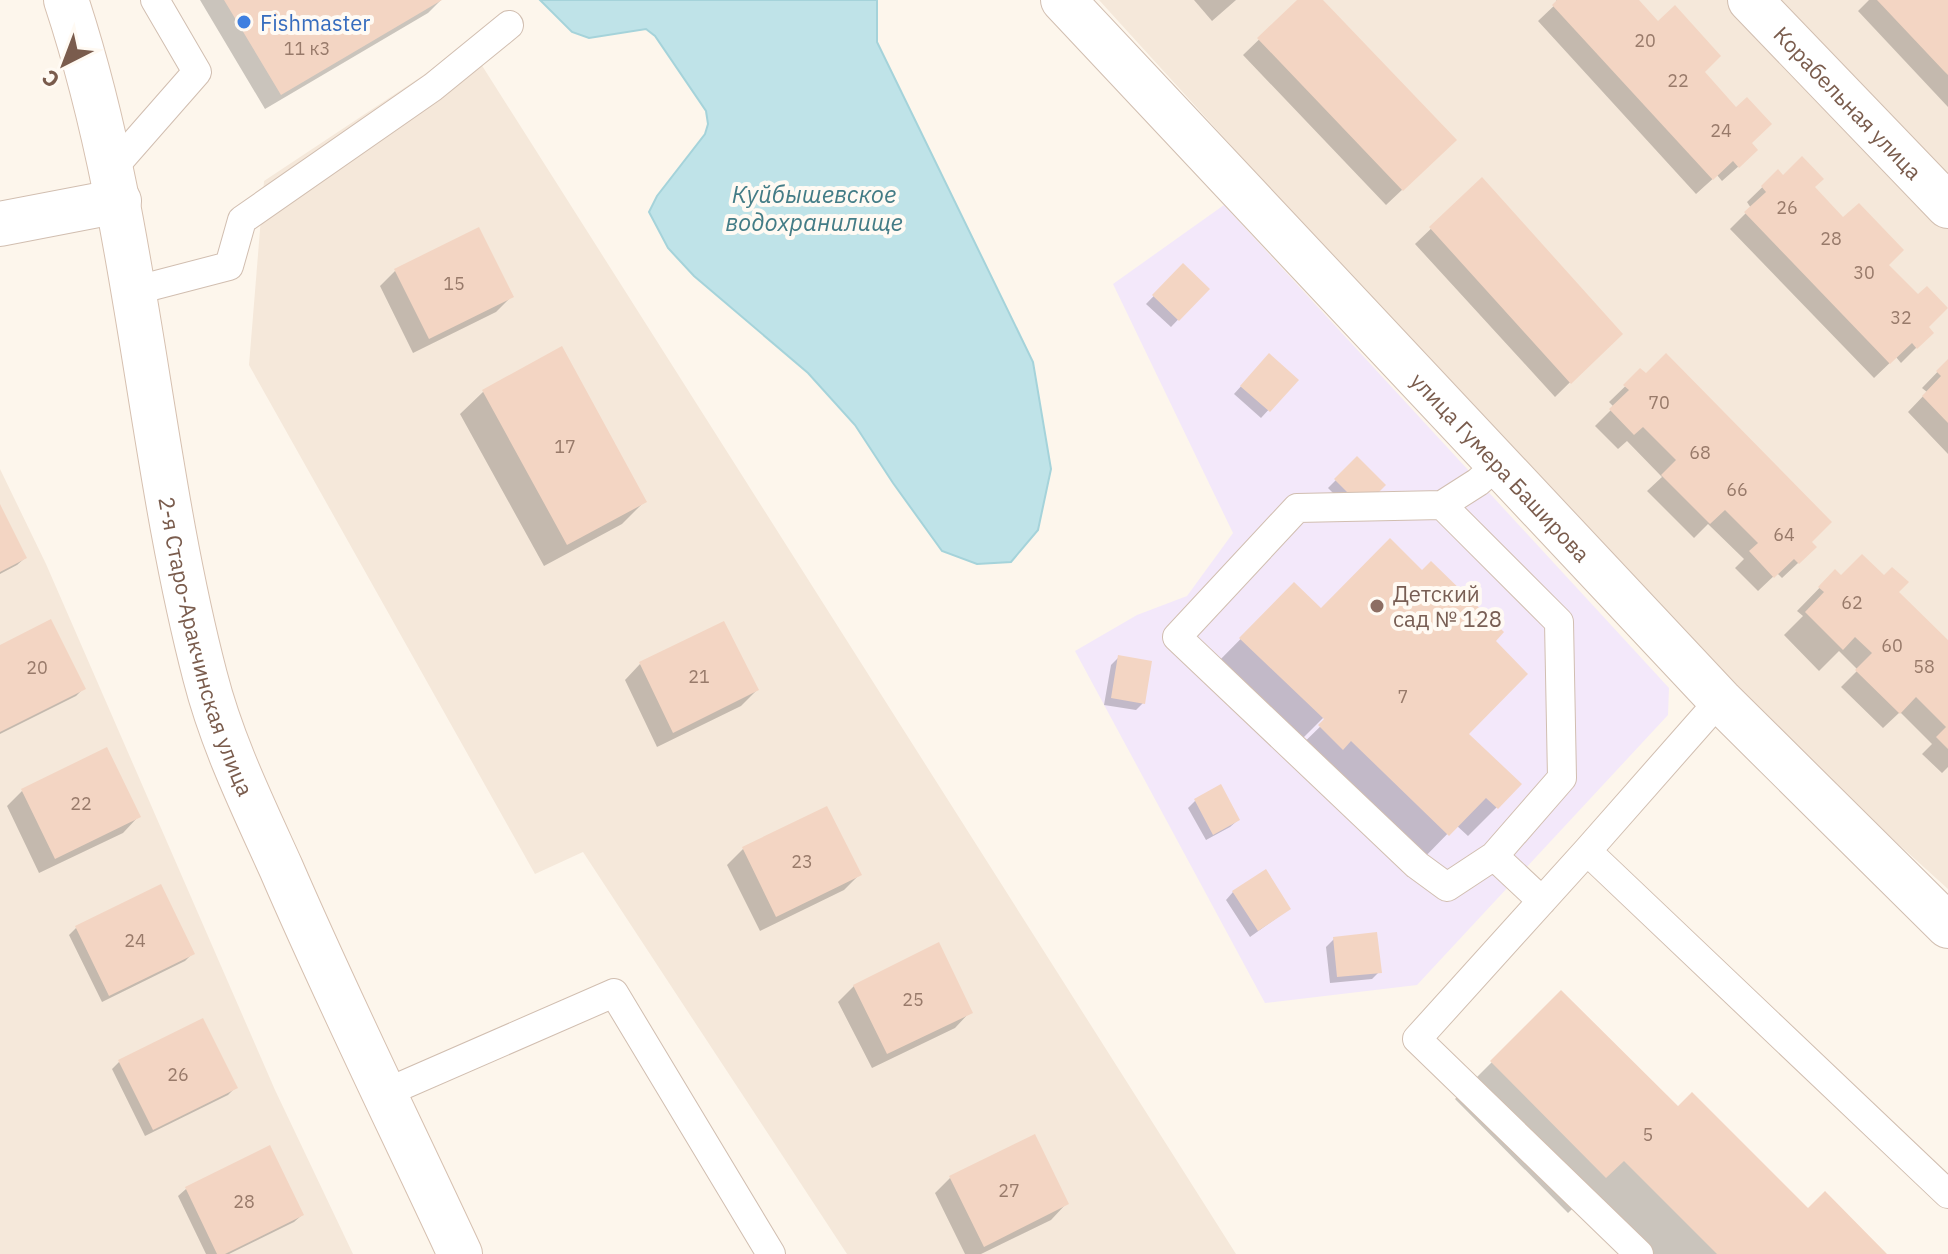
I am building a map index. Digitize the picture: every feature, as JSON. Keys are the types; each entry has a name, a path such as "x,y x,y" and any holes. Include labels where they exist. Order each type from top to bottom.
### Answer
{"street":[{"name":"2-я Старо-Аракчинская улица","path":"66,0 85,57 115,185 182,581 206,681 236,766 296,904 460,1254"},
{"name":"улица Гумера Баширова","path":"1063,0 1720,700 1948,926"},
{"name":"Корабельная улица","path":"1750,0 1948,206"},
{"path":"0,224 115,185"}],"lane":[{"path":"115,185 197,72 155,0"},
{"path":"133,291 229,266 242,220 433,87 509,25"},
{"path":"1442,505 1559,622 1562,778 1494,856 1447,887 1417,865 1177,637 1297,508 1442,505 1478,482 1498,464"},
{"path":"1639,1254 1417,1039 1720,700"},
{"path":"1587,851 1948,1194"},
{"path":"1494,856 1542,901"},
{"path":"385,1093 614,993 771,1254"}],"shaded area":[{"path":"1099,0 1948,0 1948,889 1715,678"},
{"path":"469,45 1236,1254 847,1254 583,852 535,874 249,365 264,181"},
{"name":"Детский сад № 128","path":"1224,205 1669,688 1668,715 1417,985 1265,1003 1075,651 1137,615 1187,596 1233,533 1113,284"},
{"path":"0,469 46,564 275,1090 353,1254 0,1254"}],"water":[{"name":"Куйбышевское водохранилище","path":"540,0 877,0 877,42 1033,362 1051,469 1038,530 1011,562 977,564 942,551 855,425 808,373 694,276 668,248 649,212 657,196 705,134 708,124 706,111 655,36 646,29 589,38 572,32"}],"building":[{"path":"224,0 442,0 281,95"},
{"path":"1297,0 1323,0 1457,140 1403,191 1257,38"},
{"path":"1557,0 1639,0 1658,21 1675,5 1721,56 1705,72 1736,107 1747,97 1772,124 1752,143 1758,150 1739,168 1733,161 1713,180 1552,5"},
{"path":"1877,0 1948,0 1948,75 1943,70"},
{"path":"1802,156 1824,179 1815,187 1843,217 1859,203 1904,250 1889,265 1918,294 1927,286 1948,308 1929,327 1934,333 1917,349 1912,343 1890,364 1744,212 1766,192 1761,186 1778,169 1783,175"},
{"path":"1482,177 1623,334 1571,384 1429,227"},
{"path":"479,227 514,297 429,339 394,269"},
{"path":"1183,263 1210,289 1179,321 1152,295"},
{"path":"562,346 647,502 567,545 482,390"},
{"path":"1269,353 1299,380 1270,412 1240,386"},
{"path":"1666,353 1832,522 1812,542 1817,547 1799,564 1794,559 1774,578 1749,551 1758,543 1725,510 1710,524 1661,475 1676,460 1643,427 1634,435 1609,409 1629,390 1623,385 1640,368 1646,373"},
{"path":"1948,359 1948,423 1922,396 1941,376 1936,371"},
{"path":"1357,456 1386,485 1363,508 1334,479"},
{"path":"0,504 27,558 0,572"},
{"path":"1390,538 1422,570 1431,561 1504,632 1496,641 1528,674 1469,734 1522,784 1498,809 1486,798 1449,836 1351,741 1343,750 1318,725 1324,719 1239,638 1294,582 1321,608"},
{"path":"1862,554 1884,575 1892,567 1909,582 1899,592 1948,640 1948,749 1936,737 1946,727 1916,697 1900,714 1855,670 1872,653 1855,637 1843,650 1805,612 1824,592 1818,587 1835,569 1841,575"},
{"path":"51,619 86,689 0,732 0,645"},
{"path":"724,621 759,690 673,733 639,662"},
{"path":"1118,655 1152,661 1145,704 1111,698"},
{"path":"107,747 141,817 55,859 21,789"},
{"path":"1221,784 1240,820 1213,835 1194,799"},
{"path":"827,806 862,875 776,917 742,847"},
{"path":"1266,869 1291,909 1258,931 1232,891"},
{"path":"161,884 195,954 109,996 75,926"},
{"path":"1377,932 1382,973 1337,977 1333,937"},
{"path":"939,942 973,1013 887,1054 853,985"},
{"path":"1561,990 1678,1106 1692,1092 1808,1208 1825,1191 1887,1254 1717,1254 1624,1161 1606,1178 1490,1061"},
{"path":"203,1018 238,1088 153,1130 118,1060"},
{"path":"1035,1134 1069,1204 984,1247 949,1176"},
{"path":"270,1145 304,1215 225,1254 217,1254 185,1187"}],"place":[{"name":"Fishmaster","path":"244,22"},
{"name":"Детский сад № 128","path":"1377,606"}]}
